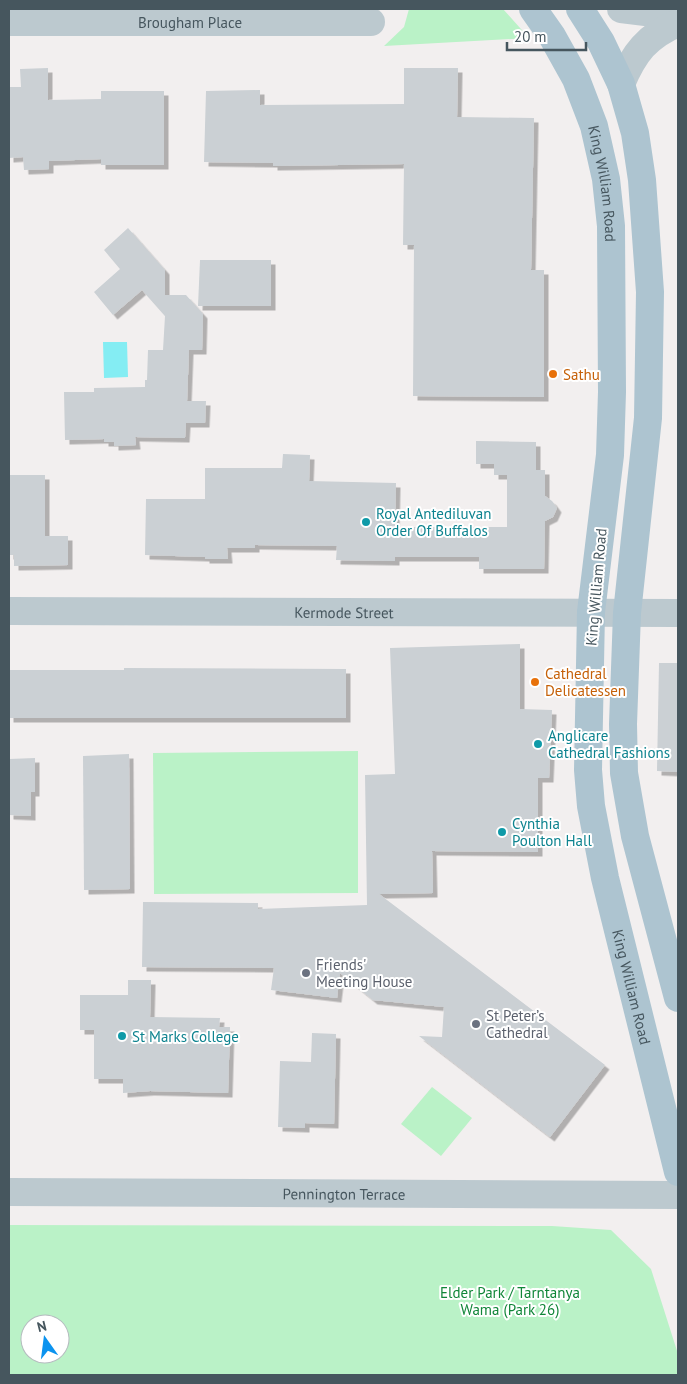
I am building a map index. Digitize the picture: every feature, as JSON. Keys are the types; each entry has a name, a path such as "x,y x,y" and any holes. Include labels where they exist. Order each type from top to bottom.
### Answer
{"main road":[{"name":"King William Road","path":"533,9 570,66 581,90 600,149 606,179 611,226 612,392 610,455 591,612 588,770 591,806 605,878 678,1172"},
{"path":"581,90 571,63 570,50 574,34 589,12"},
{"path":"589,12 621,84 629,108 639,156 650,292 648,418 627,613 623,724 626,781 635,836 678,998"}],"street":[{"path":"621,9 678,16"},
{"name":"Brougham Place","path":"9,22 371,22"},
{"path":"621,84 630,62 644,44 661,31 678,22"},
{"name":"Kermode Street","path":"9,611 678,613"},
{"name":"Pennington Terrace","path":"9,1192 678,1195"}],"green space":[{"path":"409,9 503,9 529,38 384,46 404,27"},
{"path":"358,751 358,893 154,894 153,753"},
{"path":"432,1087 472,1118 441,1156 401,1124"},
{"name":"Elder Park / Tarntanya Wama (Park 26)","path":"9,1225 552,1226 611,1230 651,1269 678,1354 678,1375 9,1375"}],"water":[{"path":"103,342 127,342 128,377 104,378"}],"building":[{"path":"48,68 48,100 101,99 101,91 164,91 164,165 101,165 101,159 49,161 49,169 24,170 23,157 9,158 9,87 21,87 20,69"},
{"path":"404,68 458,68 457,117 534,118 531,270 544,270 544,397 413,396 414,245 403,245 404,164 273,166 273,163 204,162 206,91 260,90 260,105 404,104"},
{"path":"128,228 165,270 165,295 186,295 203,314 202,350 189,350 187,401 206,401 205,423 186,423 185,438 135,437 136,445 114,446 114,442 104,442 104,439 65,440 64,392 94,392 94,388 145,387 148,350 163,350 165,316 142,290 113,315 94,292 120,269 104,250"},
{"path":"200,260 271,260 271,306 198,306"},
{"path":"476,441 536,442 536,470 545,470 545,496 557,508 553,517 545,521 544,569 479,569 479,557 395,557 395,561 336,560 337,546 255,545 255,548 227,548 228,559 145,555 146,499 205,499 205,468 282,468 283,454 310,455 309,481 396,483 395,527 507,527 507,475 494,475 494,464 476,464"},
{"path":"9,475 45,475 45,536 68,536 68,565 14,566 14,555 9,555"},
{"path":"520,644 520,709 552,710 549,778 538,778 538,852 432,851 433,893 379,894 605,1065 550,1137 419,1036 442,1037 444,1007 373,1000 340,973 337,998 271,990 274,968 142,967 143,902 258,903 258,909 367,905 365,775 395,774 390,648"},
{"path":"659,663 678,663 678,772 657,771"},
{"path":"124,668 346,669 346,718 9,718 9,670 124,670"},
{"path":"129,754 130,889 84,890 83,756"},
{"path":"35,758 35,792 31,792 31,816 9,815 9,759"},
{"path":"128,980 151,980 150,1017 220,1018 219,1027 230,1027 228,1093 150,1091 123,1093 123,1079 94,1079 94,1030 80,1030 80,995 128,995"},
{"path":"312,1033 336,1034 334,1124 305,1123 305,1128 278,1127 280,1061 311,1062"}],"place":[{"name":"Sathu","path":"553,374"},
{"name":"Royal Antediluvan Order Of Buffalos","path":"366,522"},
{"name":"Cathedral Delicatessen","path":"535,682"},
{"name":"Anglicare Cathedral Fashions","path":"538,744"},
{"name":"Cynthia Poulton Hall","path":"502,832"},
{"name":"Friends' Meeting House","path":"306,973"},
{"name":"St Peter’s Cathedral","path":"476,1024"},
{"name":"St Marks College","path":"122,1036"}]}
